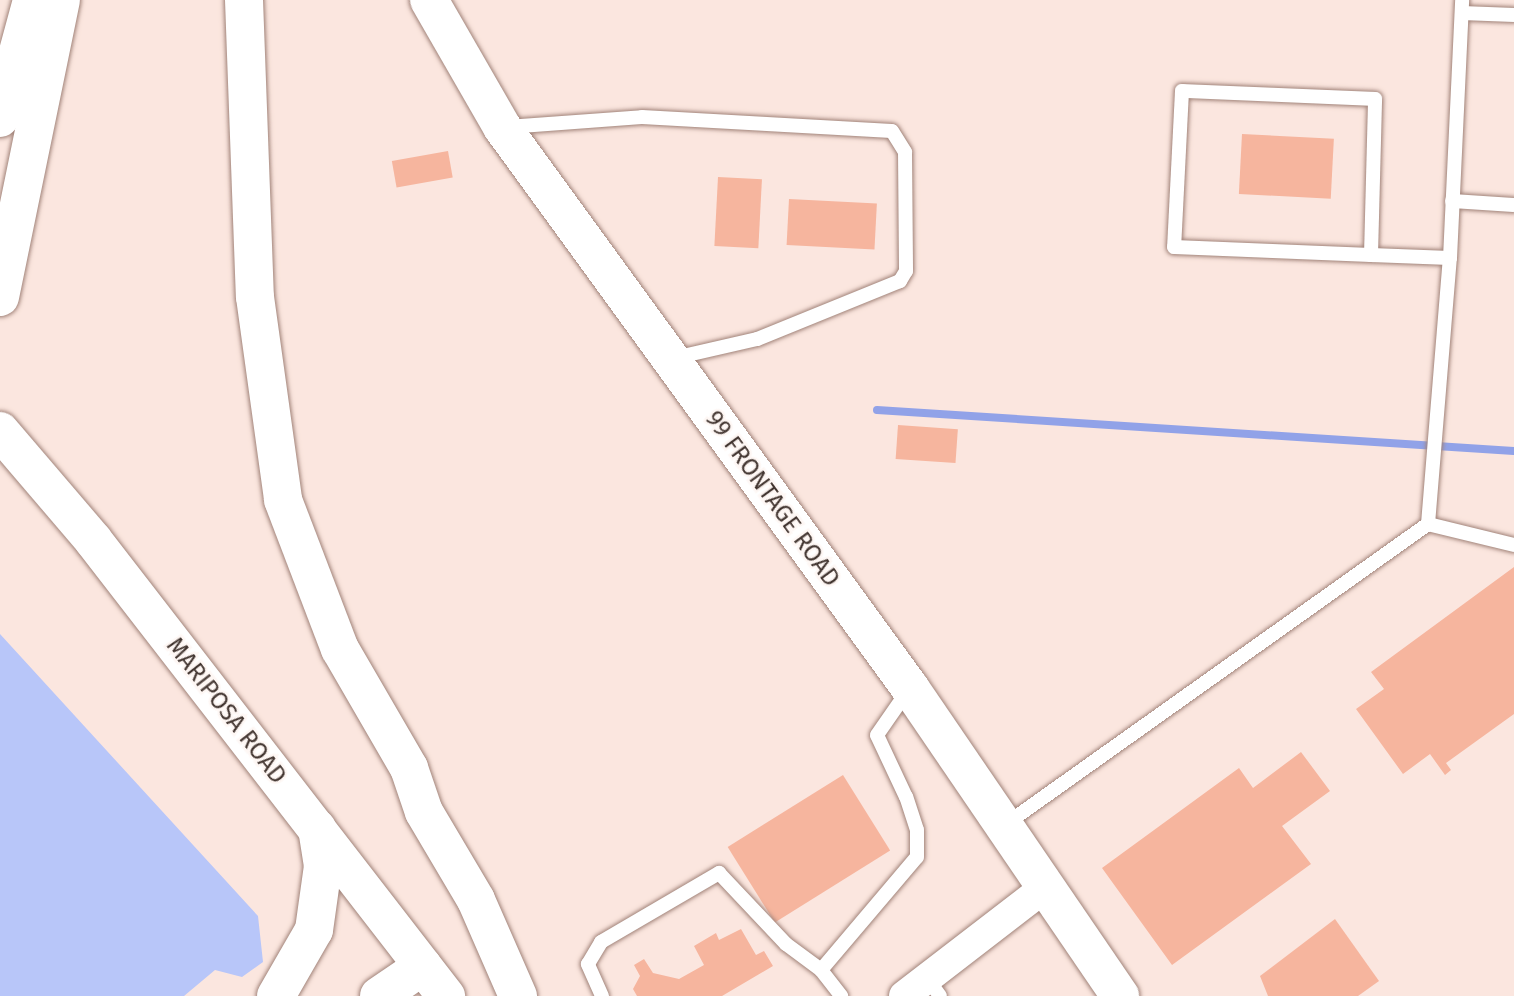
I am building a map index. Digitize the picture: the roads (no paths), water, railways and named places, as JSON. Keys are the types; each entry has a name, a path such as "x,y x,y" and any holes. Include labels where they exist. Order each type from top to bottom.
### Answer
{"main road":[{"path":"0,118 32,0"},
{"path":"0,297 61,0"},
{"path":"244,0 255,297 284,500 340,649 409,768 424,811 476,900 517,996"},
{"name":"99 FRONTAGE ROAD","path":"429,0 502,127 910,688 1120,996"},
{"name":"MARIPOSA ROAD","path":"0,431 317,828 446,996"},
{"path":"276,996 314,930 323,866 317,828"},
{"path":"379,996 423,966"}],"street":[{"path":"924,990 1047,886"}],"lane":[{"path":"1428,524 1450,258 1462,7 1514,15"},
{"path":"1371,255 1375,99 1182,91 1174,247 1371,255 1450,258"},
{"path":"502,127 642,117 892,131 905,152 906,271 900,281 757,339 670,359"},
{"path":"1452,201 1514,205"},
{"path":"1005,825 1428,524 1514,545"},
{"path":"821,970 917,857 917,830 910,808 877,734 910,688"},
{"path":"602,996 588,964 601,942 719,873 786,944 821,970 841,996"}],"waterway":[{"path":"877,410 1514,451"}]}
